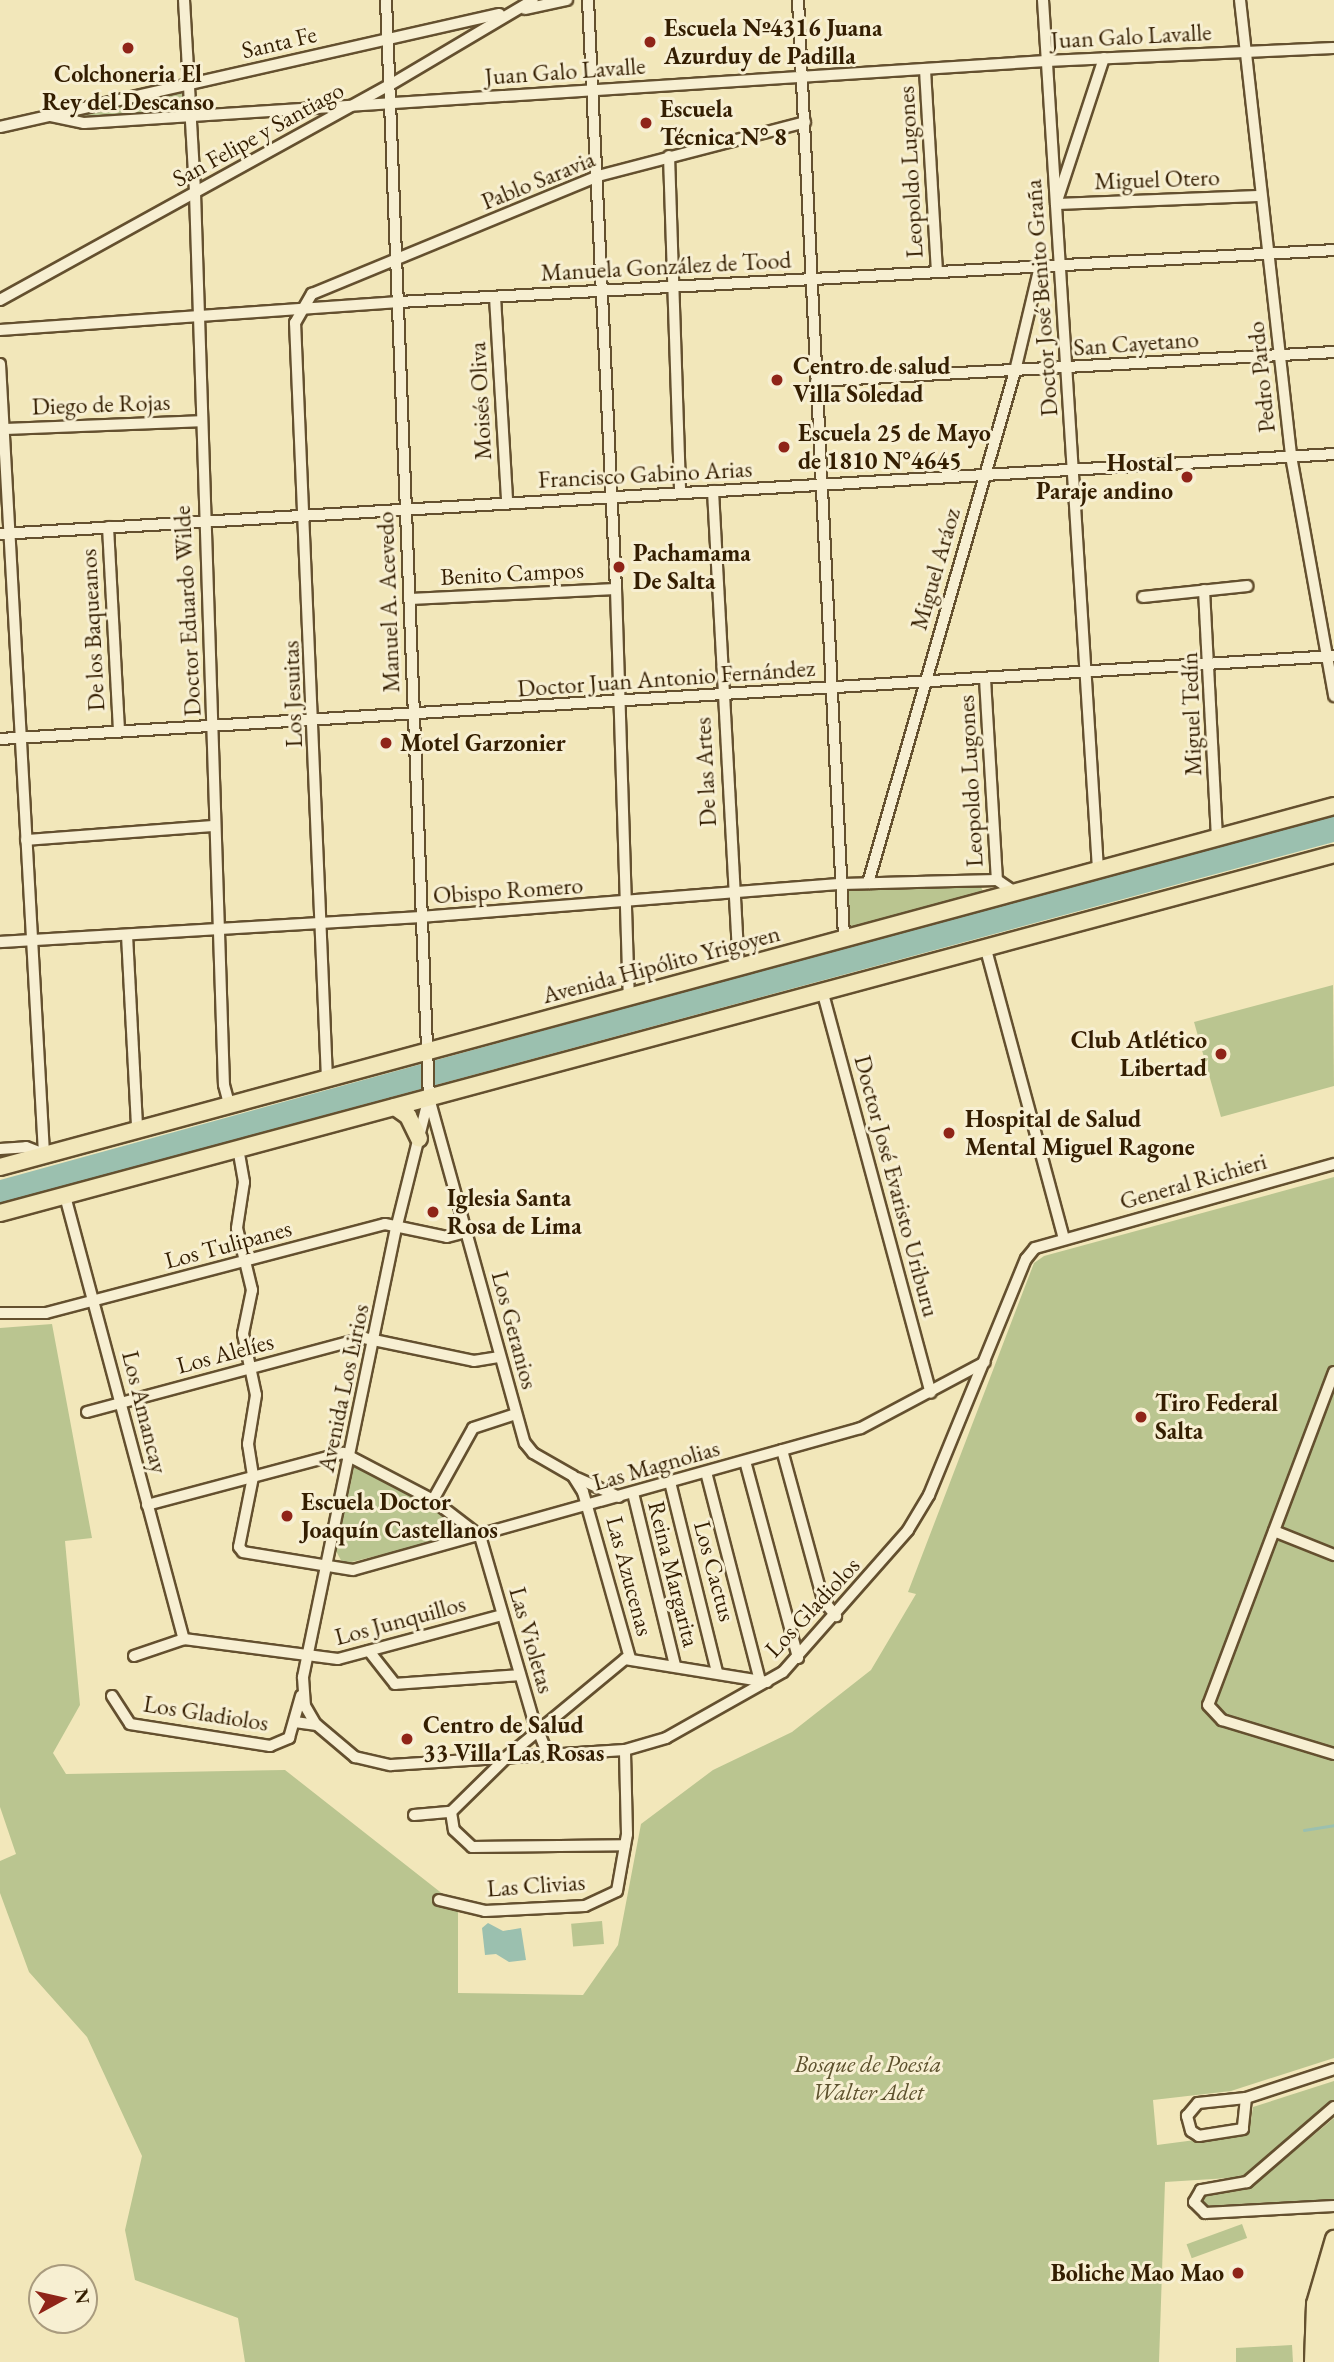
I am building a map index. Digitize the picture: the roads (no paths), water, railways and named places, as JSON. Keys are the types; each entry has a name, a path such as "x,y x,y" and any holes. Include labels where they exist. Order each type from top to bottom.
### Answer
{"highway":[{"name":"Avenida Hipólito Yrigoyen","path":"0,1167 1334,806"},
{"path":"0,1213 1334,854"},
{"path":"395,1107 408,1116 419,1139"},
{"path":"1313,2362 1315,2304 1334,2239"},
{"path":"1326,2362 1326,2307 1334,2271"}],"street":[{"name":"Doctor Eduardo Wilde","path":"184,0 195,193 203,521 213,725 224,1085 229,1104"},
{"name":"Manuel A. Acevedo","path":"386,0 398,261 425,1052 429,1098"},
{"name":"San Felipe y Santiago","path":"0,300 351,107 533,0"},
{"name":"Santa Fe","path":"0,127 567,0"},
{"path":"588,0 617,589 629,996"},
{"path":"798,0 844,938"},
{"name":"Doctor José Benito Graña","path":"1043,0 1098,869"},
{"name":"Pedro Pardo","path":"1240,0 1259,196 1281,354 1291,456 1330,657 1334,696"},
{"name":"Juan Galo Lavalle","path":"51,116 84,123 190,114 351,107 1046,61 1334,48"},
{"path":"1056,204 1104,58"},
{"name":"Leopoldo Lugones","path":"925,70 937,271"},
{"name":"Pablo Saravia","path":"303,309 312,294 398,261 598,176 804,122"},
{"path":"669,156 680,492"},
{"name":"Miguel Otero","path":"1056,204 1259,196"},
{"name":"Manuela González de Tood","path":"0,330 399,302 1334,250"},
{"name":"Miguel Aráoz","path":"868,883 1015,372 1040,266"},
{"name":"Moisés Oliva","path":"495,297 507,502"},
{"name":"Los Jesuitas","path":"303,309 295,323 314,722 327,1079"},
{"name":"San Cayetano","path":"816,381 1015,372 1334,352"},
{"path":"0,364 5,534 21,737 44,1154 26,1147 0,1149"},
{"name":"Diego de Rojas","path":"4,429 201,421"},
{"name":"Francisco Gabino Arias","path":"5,534 1334,454"},
{"name":"De las Artes","path":"713,491 732,895 739,967"},
{"name":"De los Baqueanos","path":"108,527 119,730"},
{"path":"1143,597 1247,586"},
{"name":"Benito Campos","path":"410,599 617,589"},
{"name":"Miguel Tedín","path":"1204,590 1217,836"},
{"name":"Doctor Juan Antonio Fernández","path":"0,738 213,725 314,722 1330,657"},
{"name":"Leopoldo Lugones","path":"985,680 997,880"},
{"path":"26,839 214,826"},
{"path":"997,880 1014,892"},
{"name":"Obispo Romero","path":"0,942 625,903 842,884 997,880"},
{"path":"127,935 137,1129"},
{"path":"985,946 1064,1239"},
{"name":"Doctor José Evaristo Uriburu","path":"822,990 931,1393"},
{"name":"Avenida Los Lirios","path":"317,1726 305,1706 303,1686 307,1659 397,1225 429,1098"},
{"name":"Los Geranios","path":"429,1098 528,1449 573,1476 590,1506"},
{"path":"238,1148 244,1182 237,1228 252,1290 243,1334 256,1395 248,1444 254,1477"},
{"name":"General Richieri","path":"1064,1239 1334,1164"},
{"name":"Los Amancay","path":"65,1196 184,1639"},
{"name":"Los Tulipanes","path":"0,1313 46,1313 385,1224 447,1237 466,1232"},
{"name":"Los Gladiolos","path":"295,1721 317,1726 342,1750 381,1765 509,1755 625,1750 666,1738 799,1658 922,1508 1030,1253 1064,1239"},
{"name":"Los Alelíes","path":"87,1412 364,1338 375,1339"},
{"path":"375,1339 474,1361 500,1357"},
{"name":"Las Magnolias","path":"254,1477 240,1550 353,1570 590,1506 877,1422 985,1362"},
{"path":"1334,1372 1209,1705 1222,1720 1334,1754"},
{"path":"433,1500 478,1423 516,1414"},
{"path":"782,1450 823,1600 836,1616"},
{"path":"146,1505 351,1454 433,1500 480,1536"},
{"path":"746,1461 799,1658"},
{"path":"414,1815 452,1812 509,1755 539,1734 618,1662 630,1658 763,1680 706,1472"},
{"path":"573,1476 619,1497"},
{"name":"Los Cactus","path":"670,1482 717,1672"},
{"name":"Reina Margarita","path":"633,1493 675,1665"},
{"name":"Las Azucenas","path":"590,1506 630,1658"},
{"path":"1274,1531 1334,1555"},
{"name":"Las Violetas","path":"480,1536 520,1675 547,1753"},
{"name":"Los Junquillos","path":"184,1639 307,1659 338,1659 502,1615"},
{"path":"134,1656 184,1639"},
{"path":"369,1651 395,1684 520,1675"},
{"name":"Los Gladiolos","path":"112,1696 130,1724 263,1746 285,1742 295,1721 303,1686"},
{"name":"Las Clivias","path":"439,1900 473,1911 592,1904 620,1888 625,1845 625,1750"},
{"path":"475,1758 484,1778"},
{"path":"452,1812 454,1830 464,1844 485,1848 625,1845"},
{"path":"1246,2098 1243,2129 1199,2136 1191,2131 1187,2116 1192,2106 1246,2098 1334,2069"},
{"path":"1334,2107 1247,2182 1201,2190 1194,2202 1205,2213 1334,2206"}],"waterway":[{"path":"1304,1830 1334,1825"}],"place":[{"name":"Escuela Nº4316 Juana Azurduy de Padilla","path":"650,42"},
{"name":"Colchoneria El Rey del Descanso","path":"128,48"},
{"name":"Escuela Técnica N° 8","path":"646,123"},
{"name":"Centro de salud Villa Soledad","path":"777,380"},
{"name":"Escuela 25 de Mayo de 1810 N°4645","path":"784,447"},
{"name":"Hostal Paraje andino","path":"1187,477"},
{"name":"Pachamama De Salta","path":"619,567"},
{"name":"Motel Garzonier","path":"386,743"},
{"name":"Club Atlético Libertad","path":"1221,1054"},
{"name":"Hospital de Salud Mental Miguel Ragone","path":"949,1133"},
{"name":"Iglesia Santa Rosa de Lima","path":"433,1212"},
{"name":"Tiro Federal Salta","path":"1141,1417"},
{"name":"Escuela Doctor Joaquín Castellanos","path":"287,1516"},
{"name":"Centro de Salud 33 Villa Las Rosas","path":"407,1739"},
{"name":"Boliche Mao Mao","path":"1238,2273"}],"park label":[{"name":"Bosque de Poesía Walter Adet","path":"868,2078"}]}
